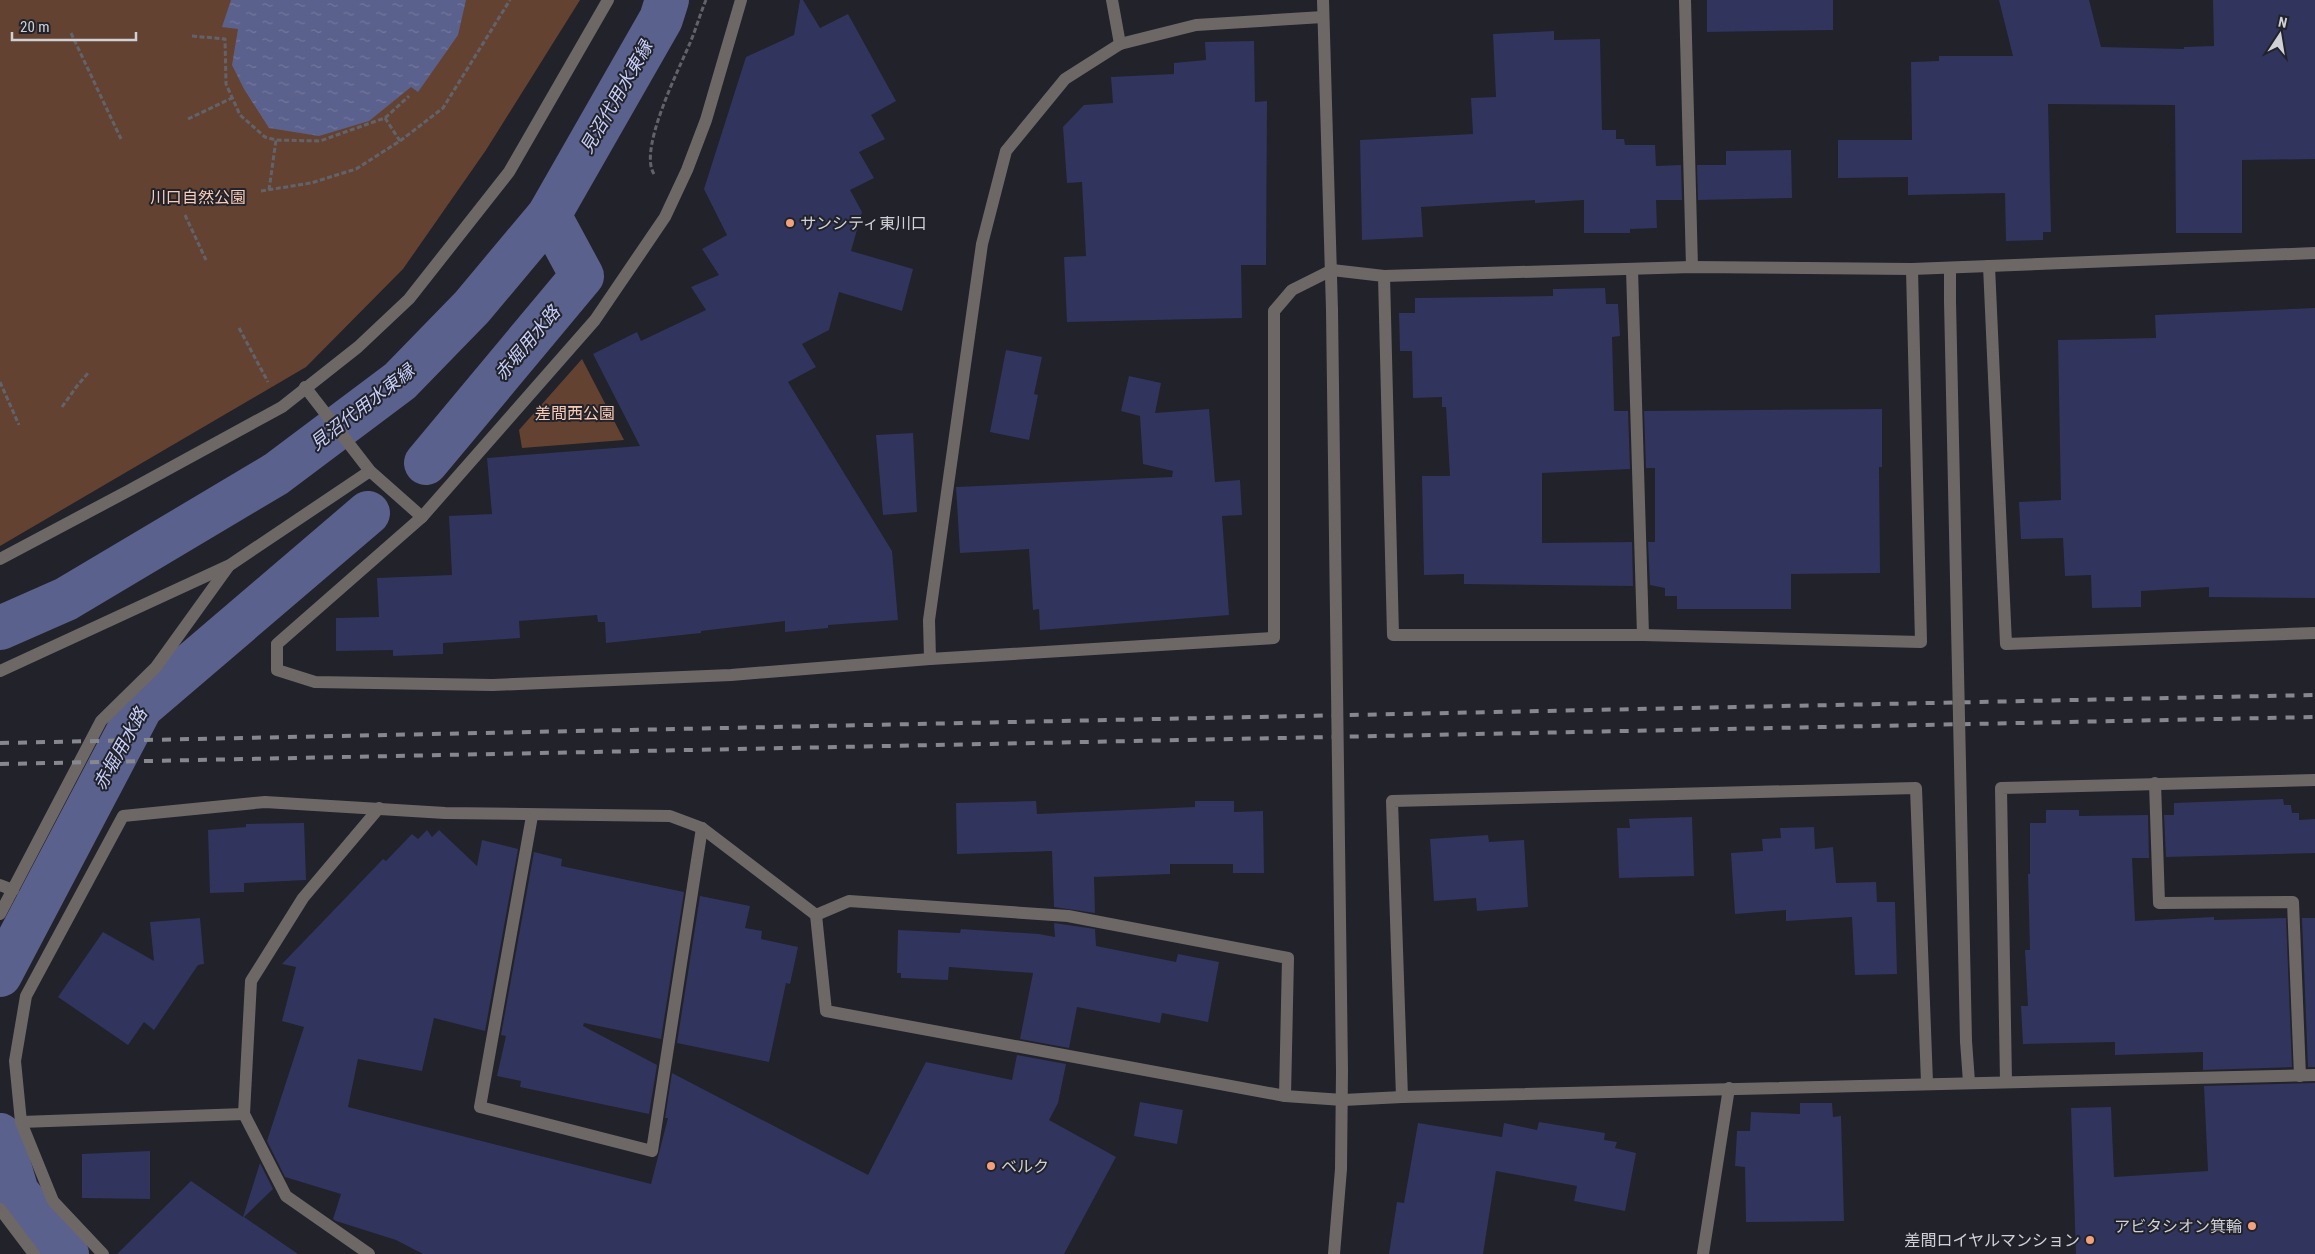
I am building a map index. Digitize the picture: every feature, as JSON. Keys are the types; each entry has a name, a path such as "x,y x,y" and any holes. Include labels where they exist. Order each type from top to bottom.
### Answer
{"street":[{"path":"0,559 282,407 358,347 409,299 503,180 608,0"},
{"path":"741,0 706,120 687,170 665,217 595,320 422,517 277,644 277,670 315,682 493,685 731,675 930,659 1274,638 1274,311 1292,290 1332,270 1384,276 1692,267 1912,269 2315,253"},
{"path":"1112,0 1120,44"},
{"path":"1323,0 1332,270 1342,1071 1344,1100 1334,1254"},
{"path":"1684,0 1692,267"},
{"path":"930,659 929,620 982,244 1006,151 1064,79 1120,44 1196,25 1323,17"},
{"path":"1989,266 2006,644 2315,634"},
{"path":"1950,268 1968,1082"},
{"path":"1632,269 1643,635"},
{"path":"1384,276 1393,635 1643,635 1922,642 1912,269"},
{"path":"306,387 370,471 422,517"},
{"path":"0,671 230,565 370,471"},
{"path":"0,914 101,721 156,667 230,565"},
{"path":"2006,1082 2001,788 2315,780"},
{"path":"2155,783 2159,904 2293,902 2300,1076"},
{"path":"1402,1097 1392,801 1916,788 1927,1083"},
{"path":"103,1254 53,1201 21,1122 15,1061 26,996 123,816 265,802 445,813 532,816 670,816 702,828 816,915 826,1012 1285,1096 1344,1100 1728,1088 2315,1075"},
{"path":"369,1254 286,1196 244,1114 251,981 303,898 379,808"},
{"path":"532,816 480,1107 652,1151 702,828"},
{"path":"0,885 13,890"},
{"path":"816,915 849,901 1068,916 1288,958 1285,1096"},
{"path":"1703,1254 1728,1088"},
{"path":"21,1122 244,1114"},
{"path":"0,1209 34,1254"}],"path":[{"path":"261,191 311,183 356,169 400,141 444,108 510,0"},
{"path":"656,177 652,171 652,140 660,114 706,0"},
{"path":"71,33 121,139"},
{"path":"192,36 225,38 226,84 240,115 265,137 276,140 320,141 385,118 409,96"},
{"path":"188,119 232,98"},
{"path":"385,118 400,141"},
{"path":"269,190 276,140"},
{"path":"185,215 206,260"},
{"path":"238,328 282,407"},
{"path":"62,407 89,372"},
{"path":"0,382 19,425"}],"green space":[{"name":"川口自然公園","path":"0,0 580,0 486,150 403,269 306,367 0,546"},
{"name":"差間西公園","path":"582,359 624,440 522,448 519,430"}],"water":[{"path":"231,0 466,0 458,35 418,92 411,87 369,121 319,136 269,128 244,89 232,65 238,29 222,27"}],"building":[{"path":"800,0 803,0 820,28 848,14 896,101 871,115 885,139 859,152 874,178 850,190 862,212 851,251 913,269 902,311 839,292 829,330 802,344 816,367 788,382 892,551 898,620 828,625 828,628 785,632 785,621 701,631 701,633 606,643 605,622 598,622 597,615 519,621 520,638 443,643 443,654 393,656 393,650 336,651 336,618 379,617 377,578 452,575 449,516 492,514 487,458 640,446 593,354 637,332 641,341 706,310 691,287 719,275 702,249 727,235 704,189 746,57 794,35"},
{"path":"1707,0 1833,0 1833,30 1707,32"},
{"path":"1999,0 2089,0 2101,47 2184,49 2184,47 2214,46 2213,0 2315,0 2315,159 2242,160 2242,233 2176,233 2175,105 2048,104 2051,232 2043,232 2043,240 2006,241 2005,193 1908,195 1908,177 1838,178 1838,140 1912,140 1911,62 1939,61 1939,56 2013,56"},
{"path":"1554,31 1554,40 1600,39 1602,130 1616,130 1616,139 1624,139 1625,145 1655,145 1656,166 1681,165 1682,200 1656,200 1657,228 1630,229 1630,233 1584,233 1584,200 1535,203 1535,200 1421,207 1423,237 1362,240 1360,140 1473,134 1471,98 1496,97 1493,34"},
{"path":"1254,41 1255,102 1267,101 1266,265 1241,265 1242,318 1067,322 1064,257 1086,256 1082,182 1067,183 1063,127 1084,105 1113,103 1111,77 1174,74 1174,63 1206,60 1205,42"},
{"path":"1791,150 1792,198 1698,200 1697,165 1726,165 1726,151"},
{"path":"1605,288 1606,304 1618,304 1620,336 1612,337 1614,411 1628,411 1630,469 1542,473 1542,543 1632,542 1633,586 1464,584 1464,574 1424,575 1422,476 1450,476 1446,407 1442,407 1442,397 1413,398 1412,351 1400,351 1399,313 1415,313 1415,298 1553,296 1553,289"},
{"path":"2315,308 2315,598 2209,597 2209,587 2141,591 2141,607 2092,608 2091,575 2065,576 2063,538 2021,539 2019,502 2061,500 2058,340 2156,338 2155,315"},
{"path":"1006,350 1042,357 1034,394 1038,395 1029,440 990,432"},
{"path":"1129,376 1161,383 1155,413 1209,409 1215,482 1240,480 1242,515 1222,516 1229,615 1040,630 1039,609 1033,610 1029,549 960,553 956,487 1172,477 1173,471 1143,464 1140,416 1121,411"},
{"path":"1882,409 1882,467 1879,467 1880,573 1791,574 1791,609 1677,609 1677,596 1665,596 1665,588 1650,585 1648,542 1655,542 1655,468 1646,468 1644,411"},
{"path":"913,433 917,512 883,515 876,435"},
{"path":"2283,799 2284,805 2291,805 2292,813 2299,813 2299,820 2315,819 2315,853 2166,857 2164,815 2174,815 2174,803"},
{"path":"1036,801 1037,814 1195,807 1195,801 1234,801 1234,812 1263,811 1264,873 1233,873 1233,864 1170,864 1170,874 1094,877 1095,913 1054,907 1052,851 957,854 956,803"},
{"path":"2046,810 2079,810 2079,816 2148,815 2149,858 2132,858 2135,921 2214,917 2214,920 2286,918 2292,1067 2203,1070 2203,1052 2115,1055 2115,1042 2023,1044 2021,1006 2028,1006 2025,950 2030,950 2028,874 2030,874 2030,823 2046,823"},
{"path":"1692,817 1694,876 1619,878 1617,828 1630,828 1629,819"},
{"path":"304,823 306,880 244,883 244,892 210,893 208,830 246,827 246,824"},
{"path":"1814,827 1815,849 1833,847 1836,883 1876,882 1877,902 1895,902 1897,974 1855,975 1852,917 1786,921 1786,910 1735,914 1731,853 1763,851 1762,839 1781,838 1780,828"},
{"path":"427,830 432,837 439,830 477,866 482,840 518,849 485,1031 434,1018 422,1071 358,1059 348,1107 651,1184 668,1118 665,1118 672,1073 868,1175 926,1062 1012,1080 1017,1055 1066,1064 1058,1103 1049,1120 1116,1157 1064,1254 423,1254 396,1240 336,1221 333,1219 341,1194 285,1177 267,1141 304,1027 282,1021 296,967 282,964 383,859 386,861 412,834 418,839"},
{"path":"1488,835 1489,842 1524,840 1528,907 1477,911 1476,898 1434,901 1430,839"},
{"path":"534,852 562,859 561,866 684,892 661,1039 584,1023 583,1026 657,1065 649,1114 520,1087 521,1081 497,1076 506,1036 501,1035"},
{"path":"700,896 750,906 745,928 762,931 761,939 798,947 790,984 786,983 769,1062 677,1043"},
{"path":"200,918 204,964 198,965 154,1030 144,1022 128,1045 58,997 103,932 154,961 150,922"},
{"path":"2302,918 2315,918 2315,1067 2308,1067"},
{"path":"1054,923 1095,929 1096,946 1176,962 1178,954 1219,962 1208,1022 1162,1013 1160,1023 1077,1007 1069,1048 1020,1039 1033,973 949,967 948,980 901,978 901,973 897,973 898,930 960,933 961,929 1039,934 1055,937"},
{"path":"2315,1083 2315,1254 2076,1254 2071,1108 2111,1107 2114,1177 2208,1171 2204,1086"},
{"path":"1140,1102 1183,1110 1177,1144 1134,1136"},
{"path":"1800,1103 1832,1103 1833,1117 1841,1116 1844,1221 1746,1222 1745,1167 1735,1166 1737,1131 1750,1131 1751,1112 1800,1114"},
{"path":"1539,1122 1605,1133 1604,1140 1617,1142 1615,1148 1636,1153 1625,1211 1574,1201 1577,1186 1496,1171 1483,1254 1389,1254 1397,1202 1404,1203 1418,1123 1502,1137 1504,1123 1537,1130"},
{"path":"150,1151 150,1199 82,1198 82,1154"},
{"path":"260,1163 273,1189 244,1217 298,1254 117,1254 191,1181 243,1217"}],"waterway":[{"name":"見沼代用水東縁","path":"0,628 66,599 276,474 400,381 472,307 549,215 661,19 667,0"},
{"name":"赤堀用水路","path":"426,463 582,276 549,215"},
{"name":"赤堀用水路","path":"0,975 141,707 368,513"},
{"name":"赤堀用水路","path":"0,1135 17,1192 67,1254"}],"railway":[{"path":"0,743 2315,695"},
{"path":"0,764 2315,717"}],"place":[{"name":"サンシティ東川口","path":"790,223"},
{"name":"ベルク","path":"991,1166"},
{"name":"アビタシオン箕輪","path":"2252,1226"},
{"name":"差間ロイヤルマンション","path":"2090,1240"}]}
